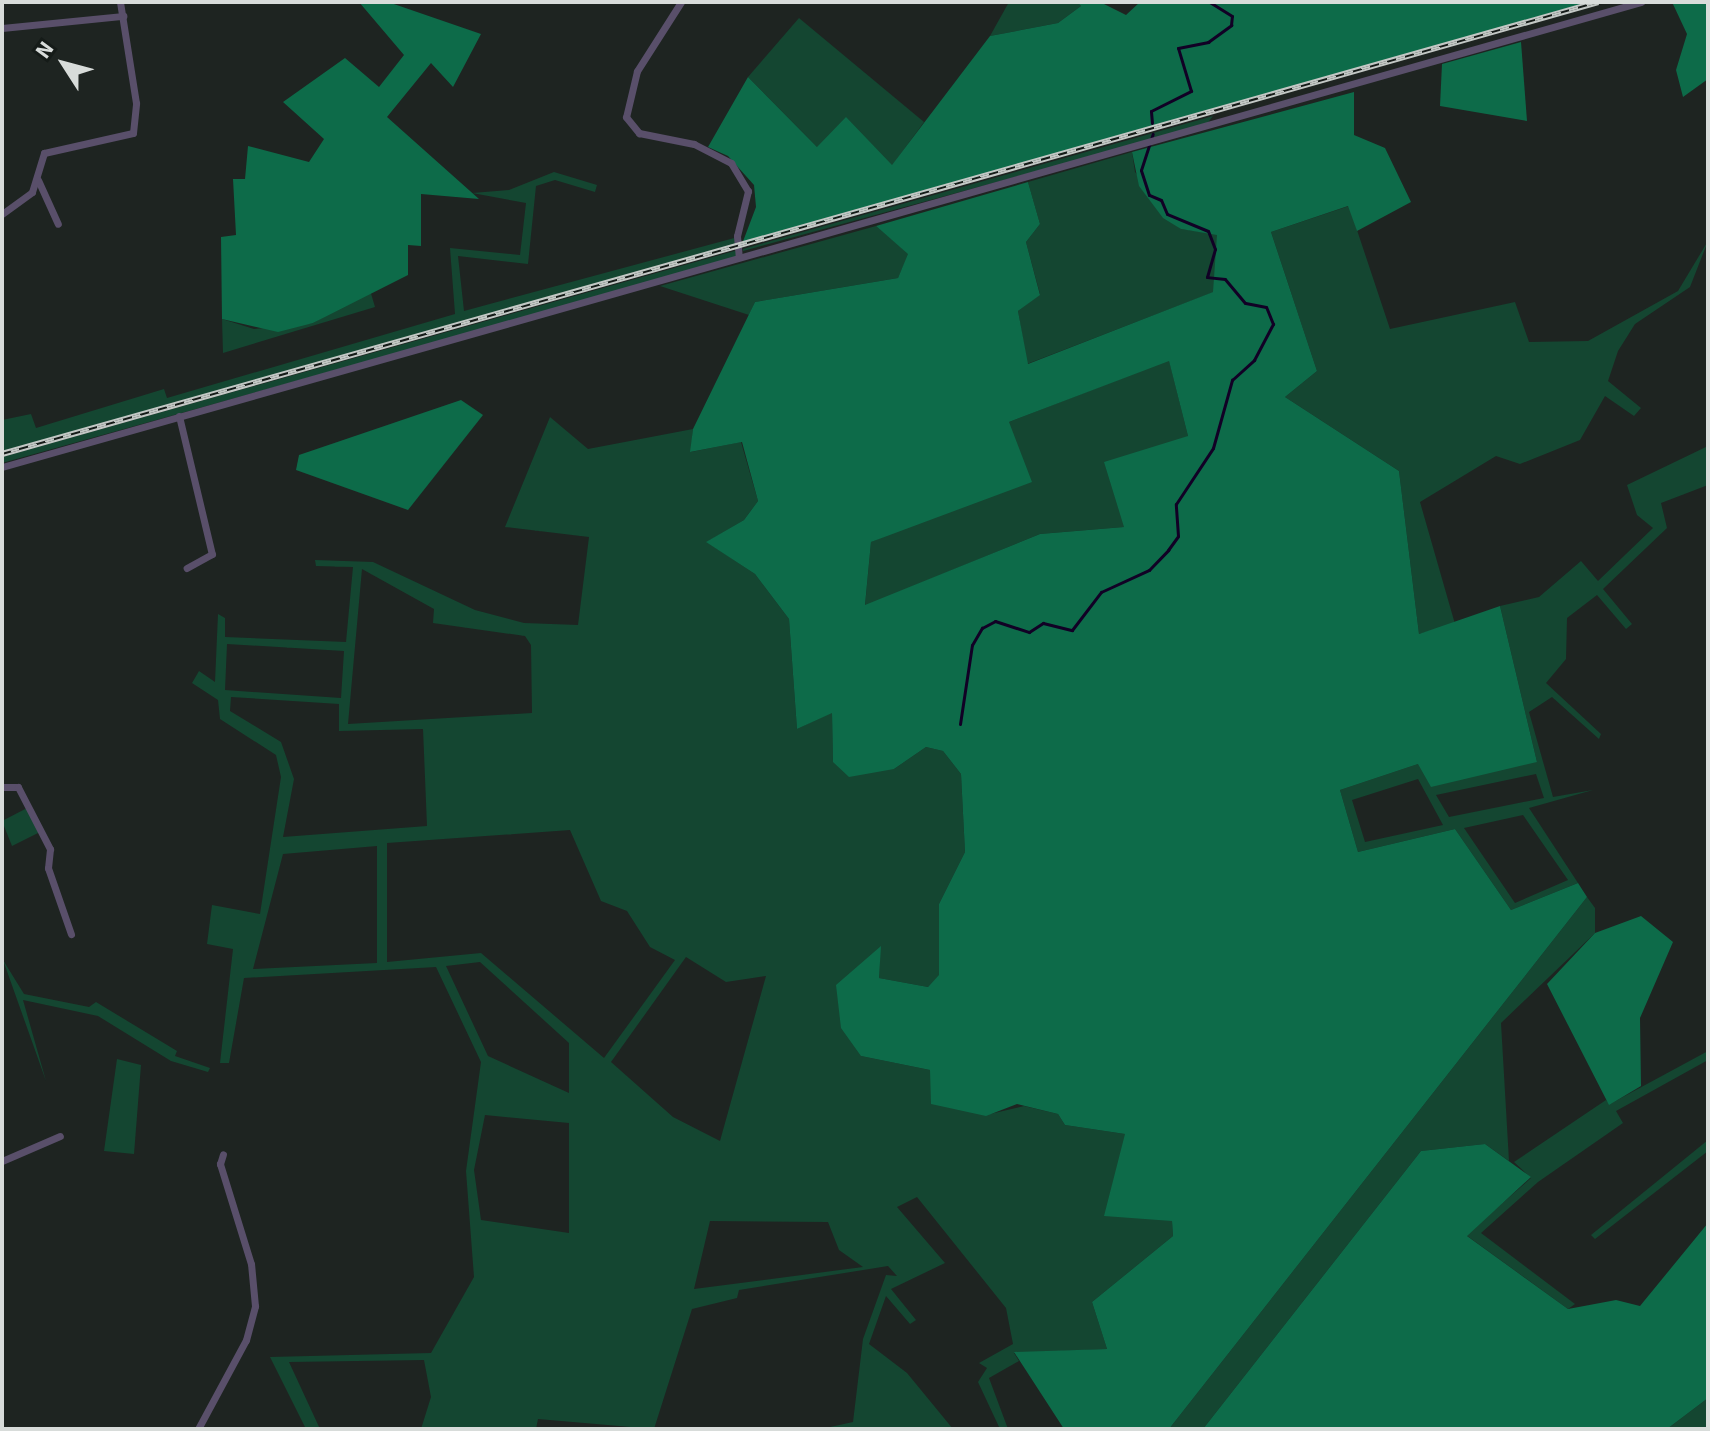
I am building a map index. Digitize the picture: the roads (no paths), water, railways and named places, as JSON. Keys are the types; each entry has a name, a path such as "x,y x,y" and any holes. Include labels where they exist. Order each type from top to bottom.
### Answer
{"street":[{"path":"2,214 28,196 38,180 44,153 133,133 138,119 120,2"},
{"path":"681,2 637,71 628,124 639,133 712,151 731,163 748,191 737,236 739,257"},
{"path":"2,467 1641,2"},
{"path":"2,28 123,16"},
{"path":"38,180 58,224"},
{"path":"179,416 212,554 187,568"},
{"path":"2,787 18,787 50,849 48,868 71,934"},
{"path":"2,1161 60,1136"},
{"path":"198,1429 246,1340 255,1306 251,1264 220,1164 223,1154"}],"waterway":[{"path":"1152,123 1151,111 1191,91 1178,48 1208,42 1231,25 1232,16 1210,2"},
{"path":"960,724 972,645 982,628 995,621 1029,632 1043,623 1072,630 1101,592 1149,570 1168,550 1178,536 1176,504 1213,448 1232,380 1254,360 1273,324 1266,307 1245,303 1225,279 1207,277 1215,249 1208,231 1167,214 1161,200 1149,195 1141,170 1153,134"}],"railway":[{"path":"2,454 1598,2"}]}
